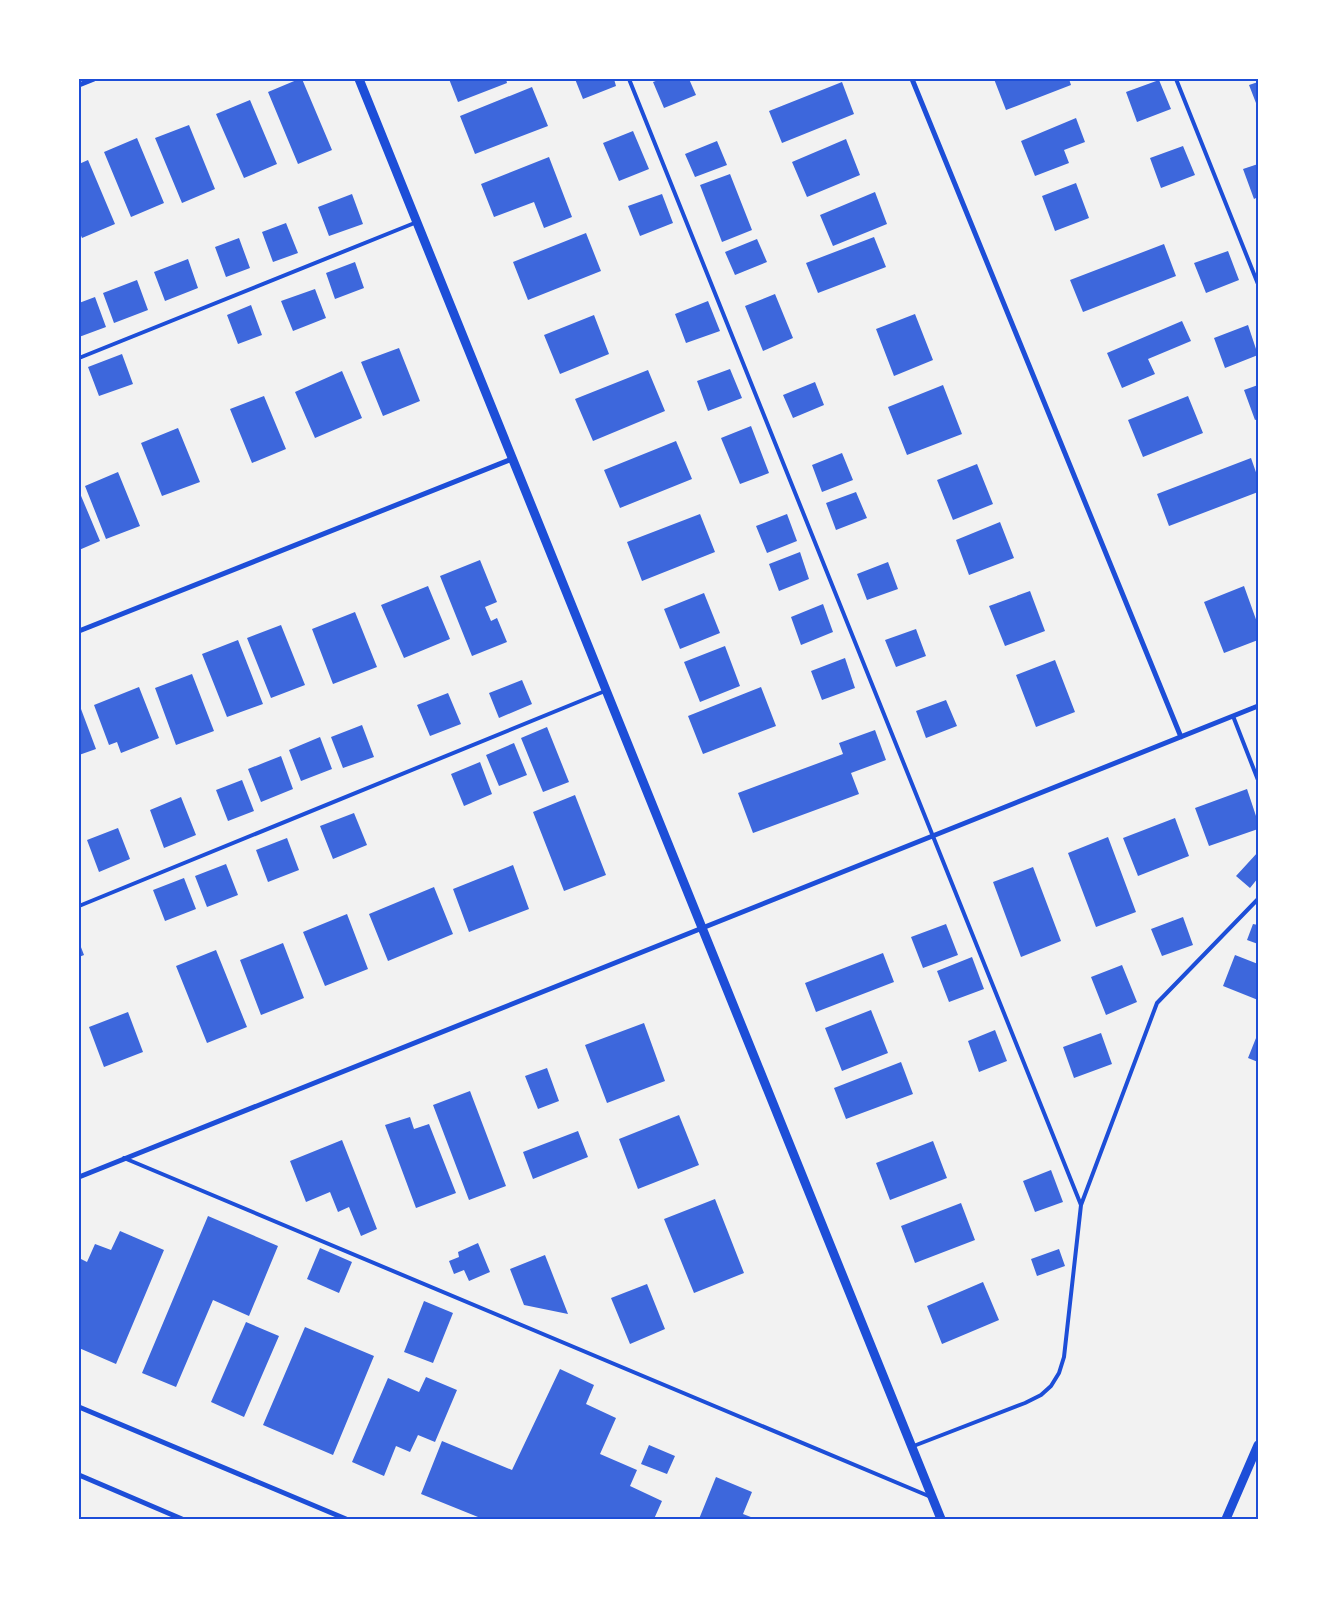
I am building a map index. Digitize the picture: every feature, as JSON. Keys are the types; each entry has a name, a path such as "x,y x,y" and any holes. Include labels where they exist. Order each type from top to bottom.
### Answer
{"street":[{"path":"79,85 94,79"},
{"path":"359,79 940,1519"},
{"path":"912,79 1181,737"},
{"path":"79,631 512,459"},
{"path":"79,1177 1258,706"},
{"path":"79,1408 346,1519"},
{"path":"1226,1519 1258,1445"},
{"path":"79,1475 182,1519"}],"lane":[{"path":"629,79 1081,1205"},
{"path":"1176,79 1258,284"},
{"path":"79,358 417,222"},
{"path":"79,906 605,691"},
{"path":"1233,716 1258,780"},
{"path":"911,1447 1025,1404 1051,1386 1059,1373 1064,1357 1081,1205 1157,1003 1258,899"},
{"path":"124,1158 931,1497"}],"building":[{"path":"302,79 332,150 298,164 268,92"},
{"path":"449,79 506,79 507,83 458,102"},
{"path":"575,79 614,79 616,86 583,99"},
{"path":"661,79 689,79 696,95 664,108 653,82"},
{"path":"994,79 1069,79 1071,85 1006,110"},
{"path":"1159,80 1171,109 1137,122 1126,92"},
{"path":"842,82 854,114 782,143 769,111"},
{"path":"1258,82 1258,103 1256,103 1249,85"},
{"path":"532,87 548,126 475,154 460,116"},
{"path":"250,100 277,164 244,178 216,114"},
{"path":"1076,118 1085,142 1064,150 1069,163 1035,176 1021,141"},
{"path":"189,125 215,189 182,203 155,138"},
{"path":"633,131 649,169 619,181 603,143"},
{"path":"137,138 164,203 131,217 104,152"},
{"path":"846,139 860,175 807,197 792,162"},
{"path":"717,141 727,165 695,177 685,154"},
{"path":"1183,146 1195,175 1161,188 1150,158"},
{"path":"549,157 572,217 544,228 534,202 494,217 481,184"},
{"path":"88,160 115,224 82,238 79,231 79,164"},
{"path":"1258,164 1258,197 1254,199 1243,169"},
{"path":"730,174 752,230 722,242 700,185"},
{"path":"1076,183 1089,218 1055,231 1042,196"},
{"path":"875,192 887,224 833,246 820,215"},
{"path":"352,194 363,224 329,236 318,207"},
{"path":"662,194 673,223 640,236 628,206"},
{"path":"286,223 298,253 273,262 262,232"},
{"path":"586,233 601,271 528,300 513,262"},
{"path":"874,237 886,267 818,293 806,263"},
{"path":"239,238 250,268 226,277 215,247"},
{"path":"757,239 767,262 735,275 725,252"},
{"path":"1164,244 1176,276 1083,312 1070,280"},
{"path":"1228,251 1239,280 1206,293 1194,263"},
{"path":"188,259 198,288 165,301 154,272"},
{"path":"355,262 364,288 335,299 326,273"},
{"path":"137,280 148,310 114,323 103,293"},
{"path":"315,289 326,318 293,331 281,301"},
{"path":"775,294 793,338 763,351 745,306"},
{"path":"95,297 106,327 79,337 79,303"},
{"path":"708,301 720,331 686,343 675,314"},
{"path":"251,305 262,335 238,344 227,315"},
{"path":"915,314 933,360 894,376 876,329"},
{"path":"594,315 609,354 560,374 544,335"},
{"path":"1182,321 1191,341 1148,359 1155,374 1122,388 1107,353"},
{"path":"1248,325 1258,355 1225,368 1214,338"},
{"path":"399,348 420,401 383,416 361,362"},
{"path":"122,354 133,384 99,396 88,367"},
{"path":"730,369 742,398 708,411 697,381"},
{"path":"648,370 665,411 593,441 575,399"},
{"path":"342,371 362,418 315,438 295,392"},
{"path":"815,382 824,405 793,418 783,395"},
{"path":"943,385 962,434 907,455 888,407"},
{"path":"1258,385 1258,419 1255,420 1244,390"},
{"path":"264,396 286,449 252,463 230,409"},
{"path":"1188,396 1203,433 1143,457 1128,420"},
{"path":"751,426 769,473 740,484 721,438"},
{"path":"178,428 200,482 162,496 141,443"},
{"path":"676,441 692,479 620,508 604,470"},
{"path":"842,453 853,480 822,492 812,465"},
{"path":"1251,458 1258,478 1258,492 1169,526 1157,494"},
{"path":"977,464 993,504 953,520 937,480"},
{"path":"118,472 140,526 106,539 85,486"},
{"path":"79,491 100,541 79,550"},
{"path":"856,492 867,518 836,530 826,503"},
{"path":"700,514 715,552 642,581 627,542"},
{"path":"787,514 797,541 767,553 756,526"},
{"path":"1000,522 1014,558 969,575 956,540"},
{"path":"800,552 809,579 779,591 769,564"},
{"path":"480,560 497,602 485,607 491,621 497,618 507,642 472,656 440,576"},
{"path":"888,562 898,589 867,600 857,574"},
{"path":"428,586 450,639 404,658 381,605"},
{"path":"1244,586 1258,625 1258,640 1224,653 1204,602"},
{"path":"1030,591 1045,631 1005,646 989,606"},
{"path":"704,593 720,633 680,649 664,609"},
{"path":"823,604 833,632 801,645 791,617"},
{"path":"355,612 377,667 333,684 312,629"},
{"path":"281,625 305,685 271,698 247,638"},
{"path":"916,629 926,656 896,667 885,640"},
{"path":"238,640 263,704 227,717 202,654"},
{"path":"725,646 740,686 700,702 684,662"},
{"path":"845,658 855,688 822,700 811,671"},
{"path":"1055,660 1075,712 1036,727 1016,675"},
{"path":"192,674 214,731 176,745 155,688"},
{"path":"522,680 532,704 499,718 489,693"},
{"path":"139,687 159,738 121,753 117,742 109,745 94,705"},
{"path":"761,687 776,726 703,754 688,716"},
{"path":"448,693 461,724 430,736 417,705"},
{"path":"946,700 957,726 926,738 916,711"},
{"path":"81,709 96,749 79,755 79,710"},
{"path":"362,725 374,757 343,768 331,737"},
{"path":"547,727 569,782 543,792 521,738"},
{"path":"875,730 886,760 851,773 859,794 753,833 738,793 843,754 839,743"},
{"path":"320,737 332,769 301,781 289,750"},
{"path":"514,743 527,775 499,786 486,755"},
{"path":"281,756 293,789 261,802 248,769"},
{"path":"480,762 492,794 464,806 451,774"},
{"path":"242,780 254,811 228,821 216,790"},
{"path":"1247,789 1258,822 1258,829 1209,846 1195,808"},
{"path":"575,795 606,875 564,891 533,812"},
{"path":"181,797 196,835 164,848 150,810"},
{"path":"354,813 367,845 333,859 320,826"},
{"path":"1175,818 1189,856 1138,876 1123,838"},
{"path":"118,828 130,859 99,872 87,840"},
{"path":"1108,837 1136,912 1096,927 1068,853"},
{"path":"287,838 299,870 268,882 256,850"},
{"path":"1258,852 1258,878 1250,888 1236,876"},
{"path":"226,864 238,895 207,907 195,876"},
{"path":"513,865 529,909 469,932 453,889"},
{"path":"1033,867 1061,941 1021,957 993,882"},
{"path":"184,878 196,909 165,921 153,890"},
{"path":"434,887 453,934 388,961 369,914"},
{"path":"347,914 368,969 325,986 303,932"},
{"path":"1183,917 1193,945 1162,956 1151,929"},
{"path":"946,924 958,955 923,968 911,937"},
{"path":"1253,924 1258,925 1258,944 1247,940"},
{"path":"79,942 84,955 79,957"},
{"path":"283,943 304,998 261,1015 240,960"},
{"path":"216,950 247,1027 207,1043 176,966"},
{"path":"883,953 894,982 816,1012 805,983"},
{"path":"1235,955 1258,964 1258,1000 1223,986"},
{"path":"972,957 984,989 949,1002 937,971"},
{"path":"1122,965 1137,1002 1106,1015 1091,977"},
{"path":"871,1010 888,1053 842,1071 825,1028"},
{"path":"128,1012 143,1052 104,1067 89,1027"},
{"path":"644,1023 665,1081 607,1103 585,1045"},
{"path":"995,1030 1007,1061 979,1072 968,1041"},
{"path":"1101,1033 1112,1064 1074,1078 1063,1047"},
{"path":"1258,1033 1258,1062 1248,1058"},
{"path":"901,1062 913,1094 846,1119 834,1088"},
{"path":"547,1068 559,1101 538,1109 525,1076"},
{"path":"470,1091 506,1186 469,1200 433,1105"},
{"path":"679,1115 699,1165 638,1189 619,1139"},
{"path":"410,1117 414,1129 429,1124 456,1193 416,1208 385,1125"},
{"path":"578,1131 588,1157 533,1179 523,1152"},
{"path":"342,1140 377,1229 361,1236 349,1207 338,1212 330,1192 306,1202 290,1161"},
{"path":"933,1141 947,1178 890,1200 876,1163"},
{"path":"1051,1170 1063,1202 1035,1212 1023,1181"},
{"path":"715,1199 744,1273 694,1293 664,1219"},
{"path":"961,1203 975,1240 915,1263 901,1226"},
{"path":"208,1216 278,1246 249,1316 213,1300 176,1387 142,1373"},
{"path":"120,1231 164,1250 116,1364 79,1348 79,1258 87,1262 95,1244 111,1250"},
{"path":"478,1243 490,1272 469,1281 464,1270 454,1274 449,1261 459,1257 458,1252"},
{"path":"320,1248 352,1262 339,1293 307,1279"},
{"path":"1059,1249 1065,1266 1037,1276 1031,1259"},
{"path":"545,1255 568,1314 524,1305 510,1269"},
{"path":"983,1282 999,1320 942,1344 927,1306"},
{"path":"647,1284 665,1329 630,1344 611,1298"},
{"path":"424,1301 453,1313 433,1363 404,1352"},
{"path":"246,1322 279,1336 244,1417 211,1402"},
{"path":"305,1327 374,1356 333,1455 263,1425"},
{"path":"560,1369 594,1385 586,1404 616,1418 600,1454 637,1470 630,1486 662,1501 654,1519 483,1519 421,1494 442,1441 512,1470"},
{"path":"426,1377 457,1390 435,1442 418,1435 410,1452 396,1446 384,1476 352,1462 388,1378 419,1392"},
{"path":"649,1445 675,1456 667,1474 641,1464"},
{"path":"716,1477 752,1492 743,1514 756,1519 699,1519"}]}
